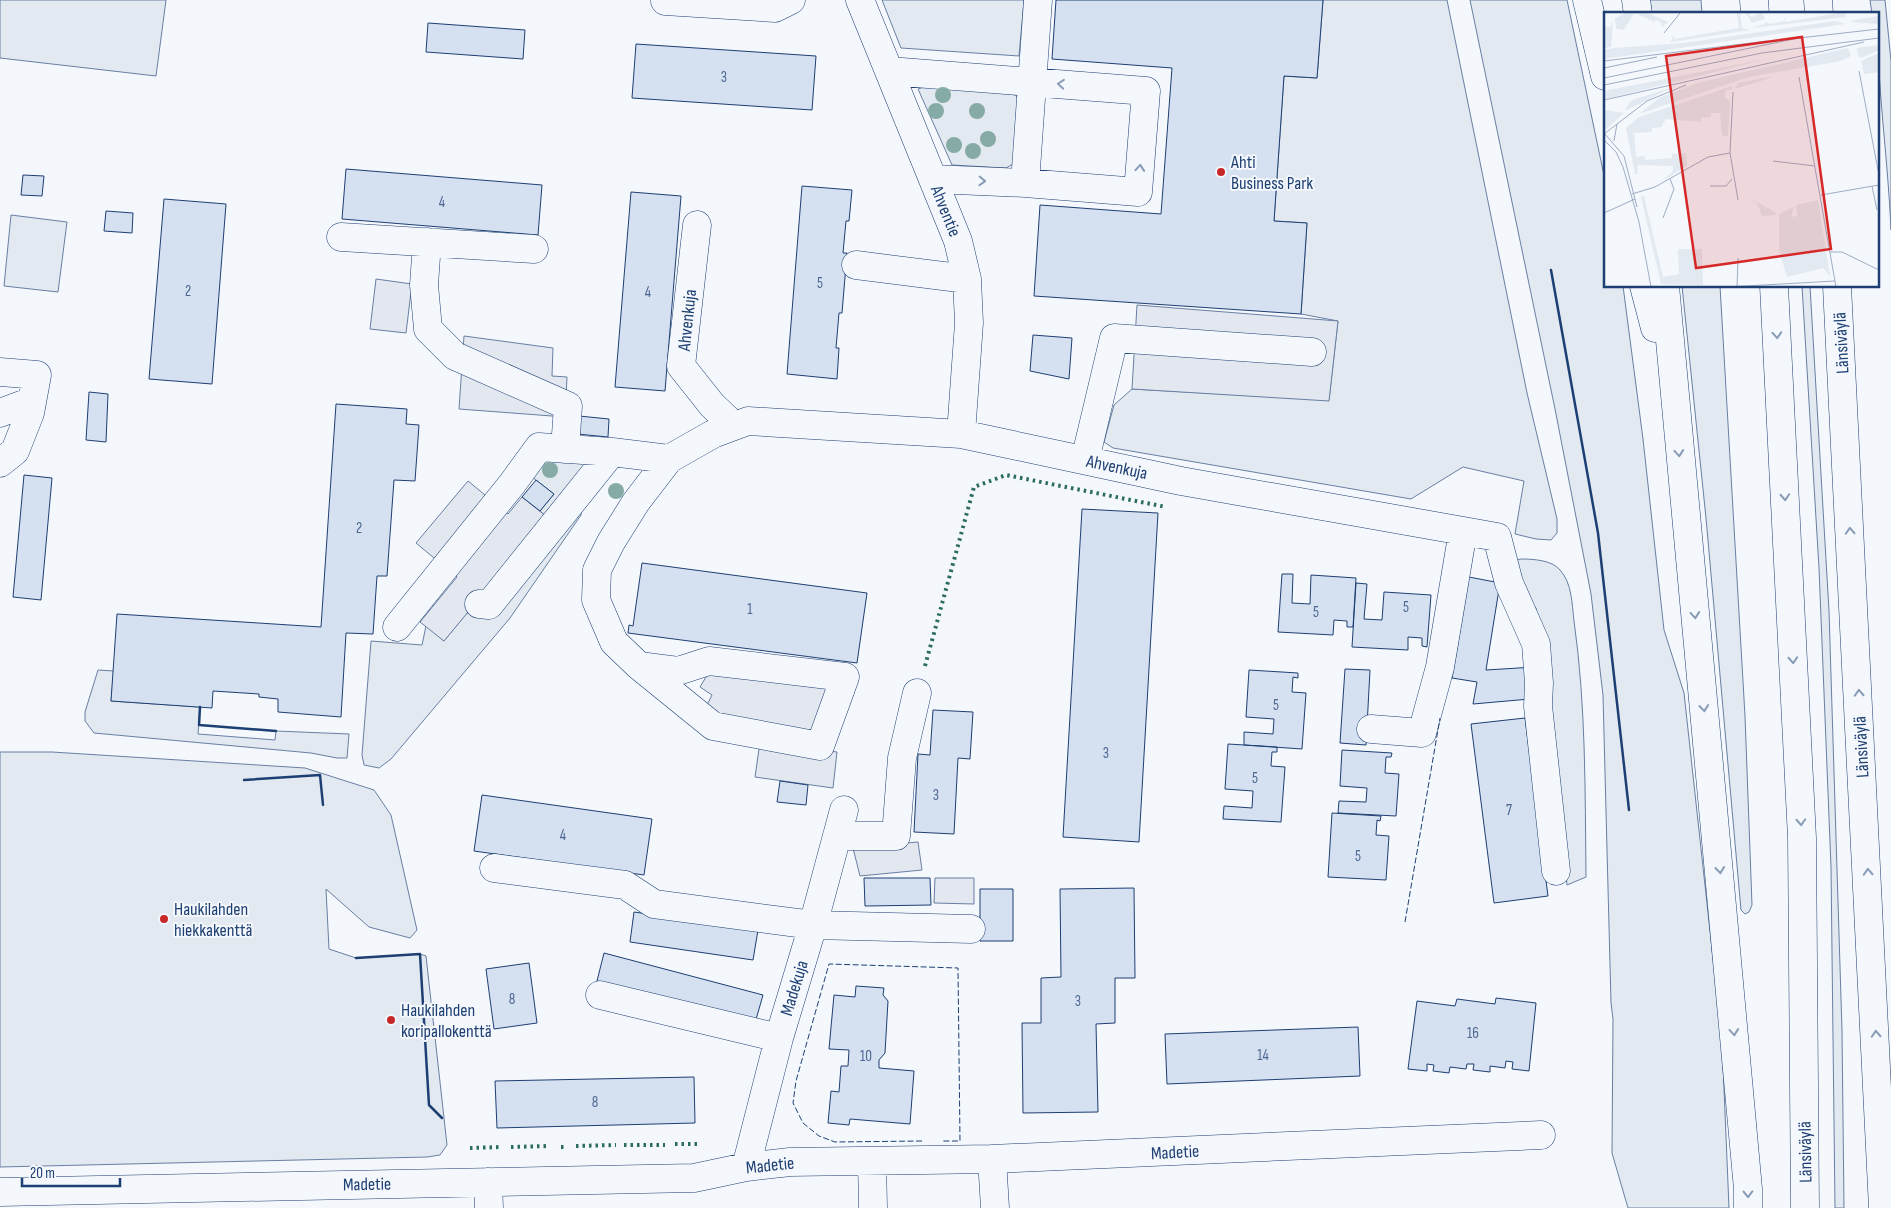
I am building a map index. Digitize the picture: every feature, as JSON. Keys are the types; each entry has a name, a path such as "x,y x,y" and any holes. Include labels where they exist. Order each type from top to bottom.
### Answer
{"main road":[{"path":"665,1 775,8 791,0"},
{"name":"Ahventie","path":"860,0 958,241 967,279 969,323 961,434"},
{"path":"1025,183 1038,0"},
{"path":"1588,0 1604,72"},
{"path":"889,71 1146,91 1138,192 1025,183 933,179"},
{"name":"Ahvenkuja","path":"697,225 681,366 712,405 734,426"},
{"path":"341,237 534,249"},
{"path":"397,627 506,492 552,448 568,406 455,356 428,329 424,285 427,242"},
{"path":"856,265 967,279"},
{"path":"1645,288 1675,404"},
{"path":"1665,288 1727,942 1748,1208"},
{"name":"Länsiväylä","path":"1774,288 1802,838 1805,1208"},
{"name":"Länsiväylä","path":"1837,288 1884,1198"},
{"path":"1085,460 1114,338 1312,352"},
{"path":"0,372 35,388"},
{"path":"0,414 35,388"},
{"path":"0,463 16,451 30,413 35,388"},
{"name":"Ahvenkuja","path":"639,666 678,671 710,661 845,676 820,746 713,726 639,666 614,642 596,600 597,570 611,542 636,502 669,459 713,434 748,421 961,434 1181,481 1497,537 1509,583 1536,644 1539,683 1538,706 1556,870"},
{"path":"552,448 612,452 669,459"},
{"path":"479,604 488,605 612,452"},
{"path":"1371,730 1422,733 1440,668 1463,531"},
{"path":"838,836 896,836 902,758 917,693"},
{"name":"Madekuja","path":"746,1167 779,1038 813,925 844,810"},
{"path":"494,868 625,885 654,904 813,925 971,929"},
{"path":"600,995 779,1038"},
{"path":"1884,1198 1891,1067"},
{"name":"Madetie","path":"0,1192 338,1184 489,1195 694,1178 746,1167 790,1162 992,1160 1541,1136"},
{"path":"992,1160 995,1208"},
{"path":"872,1161 873,1208"}],"shaded area":[{"path":"0,0 166,0 156,76 0,58"},
{"path":"882,0 1024,0 1019,56 901,48"},
{"path":"1323,0 1447,0 1527,393 1557,519 1557,533 1551,540 1515,534 1524,481 1463,467 1411,499 1113,448 1104,442 1114,405 1132,389 1329,400 1338,321 1301,314 1307,223 1274,221 1284,76 1317,78"},
{"path":"1470,0 1567,0 1604,175 1604,288 1623,288 1643,439 1664,630 1684,693 1722,1041 1729,1208 1628,1208 1612,1153 1613,1019 1611,1003 1603,695 1591,594 1555,409"},
{"path":"1650,0 1701,0 1702,12 1652,12"},
{"path":"1870,0 1885,0 1891,61 1891,230 1878,54 1878,12 1872,12"},
{"path":"927,86 1016,95 1019,102 1013,164 1006,168 952,165 918,89"},
{"path":"11,215 67,222 58,292 4,286"},
{"path":"376,279 412,284 406,333 370,329"},
{"path":"1682,288 1720,288 1745,716 1752,905 1749,912 1745,914 1741,910 1706,518"},
{"path":"1802,288 1810,288 1829,611 1842,1031 1844,1208 1835,1208 1831,867 1819,568"},
{"path":"1137,305 1338,321 1329,401 1132,389"},
{"path":"464,336 553,348 552,376 567,377 565,417 459,409"},
{"path":"548,458 586,464 547,517 540,511 554,494 532,477"},
{"path":"468,481 508,514 522,497 547,517 444,641 420,622 457,577 416,543"},
{"path":"582,507 581,515 510,618 391,759 379,768 364,765 362,755 371,641 422,645 426,626 444,641 467,613 495,616"},
{"path":"1517,560 1542,561 1557,567 1567,581 1572,601 1583,716 1586,877 1567,885 1536,608 1527,602"},
{"path":"712,667 832,689 810,737 704,711 712,695 700,687"},
{"path":"98,670 114,671 111,701 200,707 198,734 275,740 276,731 349,734 347,758 94,733 85,721 85,712"},
{"path":"760,742 837,752 833,788 755,777"},
{"name":"Haukilahden hiekkakenttä","path":"0,752 52,752 305,768 374,790 391,815 417,930 410,938 369,927 326,889 329,949 356,958 420,954 426,956 447,1145 440,1155 427,1157 0,1167"},
{"path":"918,842 922,870 860,876 853,848"},
{"path":"935,878 974,878 974,904 934,903"}],"building":[{"name":"Ahti Business Park","path":"1056,0 1323,0 1317,78 1284,76 1274,221 1307,223 1301,314 1034,296 1040,205 1161,214 1172,68 1052,59"},
{"path":"428,23 525,30 523,59 426,52"},
{"path":"636,44 816,56 812,110 632,98"},
{"path":"346,169 542,185 538,235 342,219"},
{"path":"23,175 44,176 42,196 21,195"},
{"path":"802,186 852,190 849,221 846,221 843,253 847,253 842,313 839,313 836,348 839,348 837,379 787,374"},
{"path":"631,192 681,196 665,391 615,387"},
{"path":"164,199 226,204 212,384 149,379"},
{"path":"106,211 133,213 132,233 104,231"},
{"path":"1033,335 1072,338 1069,379 1030,371"},
{"path":"89,392 108,394 106,442 86,440"},
{"path":"336,404 407,409 406,424 419,425 415,481 394,480 387,576 377,576 373,634 346,633 341,717 278,712 278,699 259,697 259,694 213,691 212,708 111,701 117,614 321,627"},
{"path":"579,416 609,419 608,437 577,434"},
{"path":"24,475 52,478 41,600 13,597"},
{"path":"536,480 554,494 540,511 522,497"},
{"path":"1082,509 1158,513 1139,842 1063,837"},
{"path":"642,563 867,593 857,663 628,633 629,625 633,626"},
{"path":"1282,574 1293,574 1292,603 1310,604 1311,575 1356,578 1353,627 1347,627 1347,621 1334,620 1333,635 1278,632"},
{"path":"1469,577 1500,583 1486,670 1535,667 1530,699 1473,704 1477,682 1452,678"},
{"path":"1356,583 1367,584 1364,619 1382,620 1384,592 1431,595 1427,647 1422,646 1422,638 1408,637 1408,650 1352,647"},
{"path":"1345,669 1370,670 1366,745 1340,743"},
{"path":"1249,670 1298,673 1298,678 1293,677 1292,692 1306,693 1302,749 1244,745 1244,732 1273,734 1274,719 1246,717"},
{"path":"933,710 973,712 970,759 958,758 954,834 914,832 918,754 930,755"},
{"path":"1525,718 1548,896 1494,903 1471,724"},
{"path":"1228,744 1277,747 1277,752 1272,752 1271,766 1285,767 1281,822 1223,819 1224,806 1252,808 1253,791 1225,789"},
{"path":"1342,750 1392,753 1391,757 1386,757 1385,773 1399,774 1396,816 1338,813 1339,801 1366,802 1367,788 1340,786"},
{"path":"780,781 808,785 806,805 777,802"},
{"path":"482,795 652,819 644,875 474,851"},
{"path":"1332,813 1381,816 1380,821 1377,820 1376,835 1389,836 1386,880 1328,877"},
{"path":"864,878 930,878 931,905 865,906"},
{"path":"1134,888 1135,978 1115,978 1115,1023 1096,1024 1098,1112 1023,1113 1022,1023 1041,1023 1041,978 1061,977 1060,889"},
{"path":"980,889 1013,889 1013,941 980,941"},
{"path":"634,912 758,930 753,960 630,942"},
{"path":"604,953 763,995 755,1023 597,981"},
{"path":"529,963 537,1023 494,1029 486,969"},
{"path":"856,986 884,988 883,995 888,1001 885,1053 879,1060 879,1068 914,1071 910,1124 850,1119 849,1125 828,1123 831,1091 839,1092 841,1066 848,1066 849,1050 829,1049 834,995 855,997"},
{"path":"1496,998 1536,1003 1529,1071 1512,1069 1513,1062 1506,1061 1505,1068 1490,1066 1490,1072 1473,1070 1474,1064 1467,1064 1466,1069 1450,1067 1449,1073 1433,1071 1434,1065 1427,1064 1427,1071 1408,1069 1417,1001 1455,1006 1457,999 1495,1004"},
{"path":"1358,1027 1360,1076 1167,1084 1165,1034"},
{"path":"694,1077 695,1123 497,1128 495,1081"}],"hedge":[{"path":"925,666 974,487 1006,475 1166,507"},
{"path":"675,1144 701,1144"},
{"path":"576,1146 616,1145"},
{"path":"624,1145 665,1145"},
{"path":"511,1147 550,1146"},
{"path":"470,1148 502,1147"},
{"path":"561,1147 567,1147"}],"fence":[{"path":"1405,922 1440,718"},
{"path":"922,1141 835,1142 819,1136 803,1123 793,1103 796,1081 829,964 958,968 960,1141 941,1141"}],"wall":[{"path":"1551,270 1598,533 1629,810"},
{"path":"200,707 199,725 276,731"},
{"path":"244,780 320,775 323,805"},
{"path":"356,958 420,954 429,1105 442,1118"}],"place":[{"name":"Ahti Business Park","path":"1221,172"},
{"name":"Haukilahden hiekkakenttä","path":"164,919"},
{"name":"Haukilahden koripallokenttä","path":"391,1020"}]}
